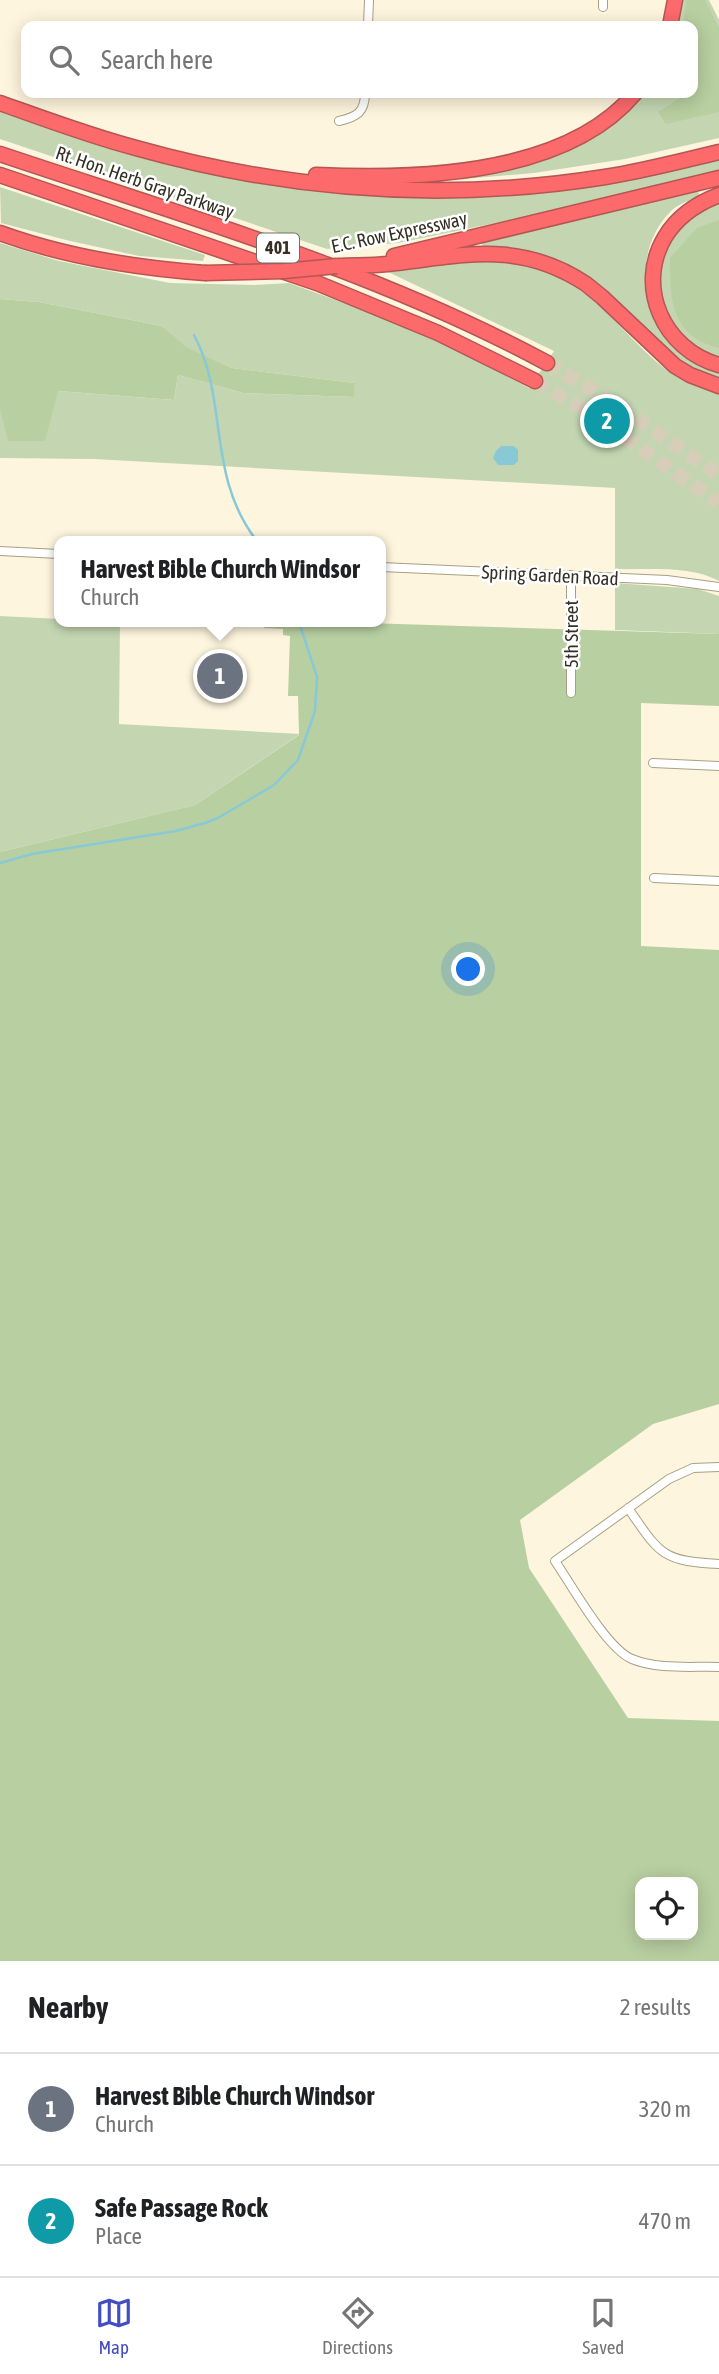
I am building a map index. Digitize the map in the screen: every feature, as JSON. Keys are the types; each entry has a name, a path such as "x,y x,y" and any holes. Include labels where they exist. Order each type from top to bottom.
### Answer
{"highway":[{"path":"671,21 674,0"},
{"path":"219,169 375,177 492,165 528,158 574,141 607,121 630,98"},
{"name":"E.C. Row Expressway","path":"0,103 103,139 219,169 339,187 421,191 514,188 606,177 719,152"},
{"name":"Rt. Hon. Herb Gray Parkway","path":"0,153 390,288 547,363"},
{"name":"401","path":"0,175 328,287 438,333 535,381"},
{"name":"E.C. Row Expressway","path":"0,233 55,250 145,267 205,273 284,271 394,260 719,177"},
{"path":"719,195 683,215 666,235 656,257 652,285 657,309 671,334 689,351 719,365"},
{"path":"394,260 489,254 519,256 552,265 570,274 602,297 675,366 719,386"}],"street":[{"path":"368,21 369,0"},
{"path":"339,121 355,118 362,111 364,98"},
{"path":"0,551 54,554"},
{"name":"Spring Garden Road","path":"386,567 693,582 719,587"},
{"name":"5th Street","path":"570,575 571,693"},
{"path":"653,763 719,766"},
{"path":"654,878 719,881"},
{"path":"719,1467 702,1466 686,1470 670,1479 555,1561 598,1624 626,1656 648,1664 719,1667"},
{"path":"628,1508 652,1542 665,1553 682,1561 719,1564"}],"green space":[{"path":"677,0 709,0 719,20 719,138 625,159 534,173 462,179 460,173 528,161 578,145 606,128 635,98 698,98 698,21 674,21"},
{"path":"686,0 705,0 719,28 719,112 666,124 658,112 680,98 698,98 698,21 684,21"},
{"path":"0,110 127,154 292,188 401,196 719,158 719,170 520,218 398,243 327,249 0,139"},
{"path":"0,187 205,255 203,261 139,256 1,223"},
{"path":"697,190 700,195 671,211 656,232 647,255 645,280 650,305 659,328 675,348 695,362 719,370 719,378 684,366 591,281 483,249 482,243"},
{"path":"719,200 719,357 680,338 667,318 658,286 663,252 671,237 681,223 694,212"},
{"path":"719,220 719,348 691,335 676,314 671,288 670,258 697,228"},
{"path":"0,243 59,261 170,283 289,283 385,318 467,355 529,388 554,351 386,271 461,261 499,260 517,262 555,275 591,299 671,373 702,388 719,391 719,581 682,570 615,569 615,488 94,459 0,458 0,408 58,391 174,400 178,375 243,393 353,397 355,383 232,368 185,347 162,326 39,302 0,299"},
{"path":"0,299 39,302 162,326 186,347 232,368 355,383 354,397 243,393 178,375 174,400 58,391 45,441 8,441 0,408"},
{"path":"615,583 698,589 719,596 719,634 615,630"},
{"path":"0,616 54,619 54,627 120,627 119,724 300,734 195,805 0,852"},
{"path":"386,624 719,634 719,706 641,703 641,946 719,950 719,1404 653,1424 520,1520 529,1568 628,1718 719,1721 719,1961 0,1961 0,852 195,805 299,735 298,696 288,696 290,636 283,635 283,629 264,627 386,627"}],"water":[{"path":"501,446 514,446 518,450 518,461 514,465 498,465 493,458"}],"waterway":[{"path":"194,335 205,360 211,385 231,491 241,516 254,536"},
{"path":"0,863 32,854 176,831 205,823 274,785 298,760 315,711 317,677 301,627"}],"tunnel":[{"path":"547,363 603,396 719,475"},
{"path":"535,381 591,414 719,503"}],"place":[{"name":"Safe Passage Rock","path":"607,421"},
{"name":"Harvest Bible Church Windsor","path":"220,676"}]}
